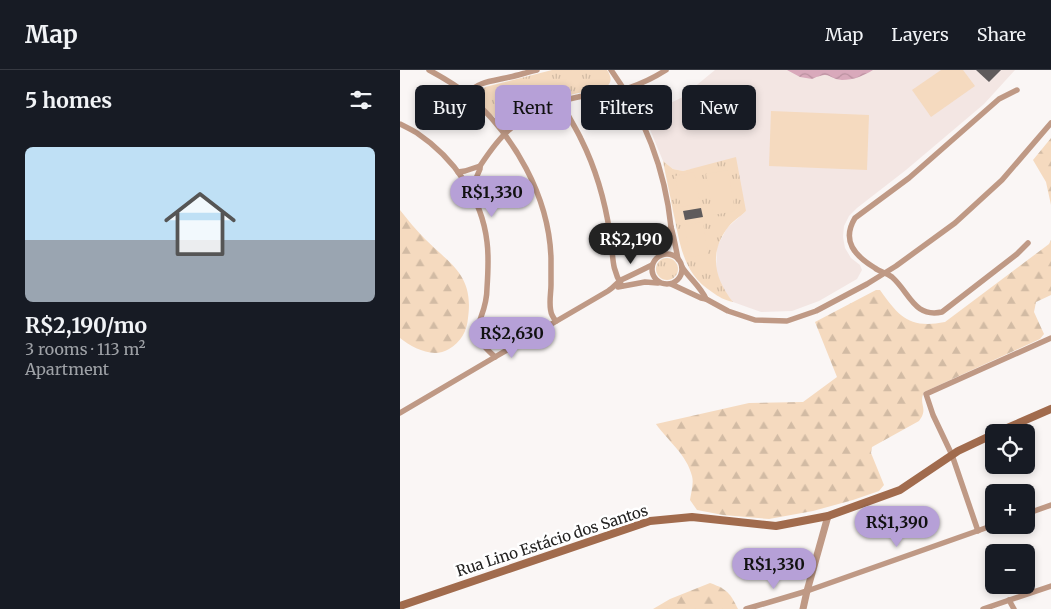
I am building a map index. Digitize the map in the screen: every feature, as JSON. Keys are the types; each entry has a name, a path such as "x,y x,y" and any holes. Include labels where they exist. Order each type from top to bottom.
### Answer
{"main road":[{"path":"1016,424 1051,409"},
{"name":"Rua Lino Estácio dos Santos","path":"400,606 650,521 692,517 776,526 828,516 900,490 958,451 985,438"}],"street":[{"path":"429,70 454,85"},
{"path":"478,85 537,70"},
{"path":"611,70 622,85"},
{"path":"635,85 666,70"},
{"path":"1017,90 999,99 908,178 855,218 849,232 849,240 857,254 892,278 920,310 935,314 942,312 1017,254 1028,243"},
{"path":"485,111 517,152 532,180 543,210 549,235 551,256 550,306 552,316 556,321"},
{"path":"571,119 582,139 600,185 611,237 613,266 620,284"},
{"path":"620,284 645,282 671,284 728,311 755,320 787,321 816,311 868,284 955,223 1002,180 1051,123"},
{"path":"400,124 417,133 437,150 458,172 471,190 482,217 488,260 487,291 478,331 479,338 495,357"},
{"path":"471,190 480,166 509,130"},
{"path":"646,130 658,162 668,205 670,228 672,229 678,259 688,276 704,293 706,299"},
{"path":"458,172 480,166"},
{"path":"660,283 653,277 651,269 656,258 660,255 670,228"},
{"path":"660,255 672,254 678,259"},
{"path":"400,413 652,265"},
{"path":"671,284 680,277 682,266"},
{"path":"978,530 952,455 933,415 926,394 1051,338"},
{"path":"1035,511 1051,505"},
{"path":"804,609 807,591 828,516"},
{"path":"746,609 807,591 985,528"},
{"path":"983,609 1051,586"},
{"path":"1009,600 1014,609"}],"shaded area":[{"path":"715,70 1015,70 984,104 849,216 844,226 843,237 845,248 862,270 857,279 819,301 792,311 761,312 733,302 723,290 716,271 717,247 727,228 746,211 691,169 683,171 673,169 663,161 650,130 672,130 672,102 682,97 682,130 756,130 756,85 697,85"}],"green space":[{"path":"552,70 607,70 610,77 608,85 581,85 581,93 571,95 571,85 495,85 495,117 485,107 485,87"},
{"path":"941,70 963,70 975,86 931,117 912,90"},
{"path":"771,111 869,115 867,170 769,166"},
{"path":"1051,138 1051,205 1046,182 1033,160"},
{"path":"736,157 746,211 726,230 717,249 716,258 718,276 733,302 719,297 702,284 688,266 681,245 663,161 673,169 683,171"},
{"path":"728,170 735,211 713,215 706,174"},
{"path":"694,172 700,203 681,207 675,176"},
{"path":"400,210 422,236 452,264 464,281 469,303 465,332 457,343 443,352 430,353 423,351 400,338"},
{"path":"703,222 708,254 690,257 684,225"},
{"path":"1051,240 1051,295 1036,302 1034,312 1044,334 1040,339 924,392 922,396 923,413 919,421 872,447 871,453 884,485 879,491 813,511 769,519 723,515 697,510 690,500 693,482 690,468 682,455 656,424 749,403 803,402 837,377 815,322 876,290 880,290 893,307 906,319 923,324 945,322 1049,244"},
{"path":"663,258 671,258 678,265 678,273 671,280 663,280 656,273 656,265"},
{"path":"710,583 727,592 738,609 653,609 670,599"}],"water":[{"path":"787,70 873,70 858,77 842,80 826,75 812,79 800,77"}],"building":[{"path":"976,70 1001,70 989,82"},
{"path":"701,208 703,217 685,220 683,211"}]}
